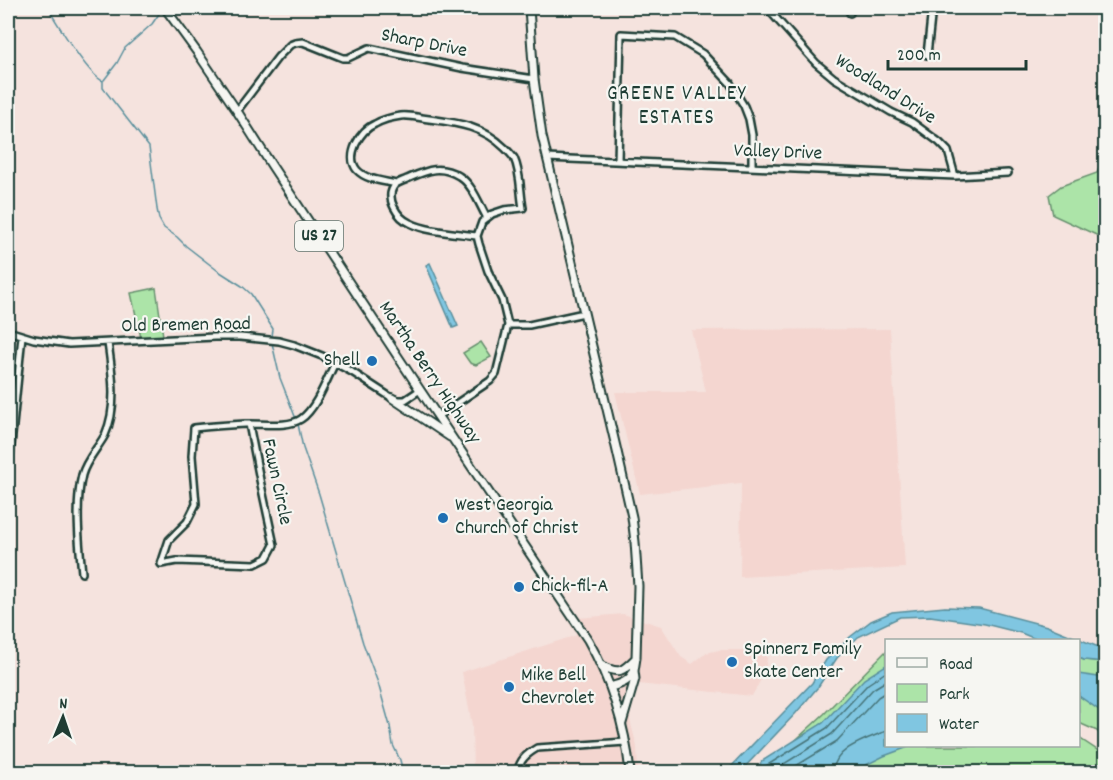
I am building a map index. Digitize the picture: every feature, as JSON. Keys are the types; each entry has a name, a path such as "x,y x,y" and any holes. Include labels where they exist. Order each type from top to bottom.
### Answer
{"main road":[{"name":"Martha Berry Highway","path":"165,8 198,52 580,628 601,665 610,687 622,723 630,772"},
{"path":"529,8 534,79 542,136 632,517 638,586 636,658 622,723"},
{"path":"393,398 453,438"},
{"path":"601,665 620,672 636,658"},
{"path":"610,687 632,679"}],"street":[{"name":"Woodland Drive","path":"767,8 816,63 834,78 912,122 939,142 948,151 955,176"},
{"path":"927,55 932,8"},
{"path":"618,161 621,34 675,37 703,54 730,83 744,106 752,135 752,167"},
{"name":"Sharp Drive","path":"237,111 285,48 303,42 343,58 369,48 462,68 534,79"},
{"path":"438,416 490,381 496,374 508,325 502,300 488,271 477,236 482,222 487,218 492,214 523,208 518,168 512,156 496,140 471,126 409,116 372,124 357,141 353,163 358,171 368,177 396,184 429,170 448,171 469,185 487,218"},
{"name":"Valley Drive","path":"547,158 955,176 1008,173"},
{"path":"396,184 392,196 393,205 397,213 411,224 477,236"},
{"path":"508,325 529,325 584,313"},
{"name":"Old Bremen Road","path":"8,331 50,342 69,344 203,337 257,339 294,345 335,363 393,398"},
{"path":"8,475 22,336"},
{"path":"82,573 78,494 83,473 106,433 111,415 112,375 108,343"},
{"name":"Fawn Circle","path":"249,424 274,545 267,558 255,564 177,561 161,564 169,540 187,522 196,504 192,456 194,428 249,424 282,424 300,420 316,400 335,363"},
{"path":"393,398 405,400 420,390"},
{"path":"518,772 521,761 537,748 626,742"}],"shaded area":[{"path":"890,329 905,568 740,577 741,483 640,494 615,392 706,392 691,330"},
{"path":"623,614 661,626 681,657 692,664 706,653 719,650 762,650 767,658 765,672 752,696 638,684 630,720 637,747 638,772 473,772 472,725 462,672 577,635 567,619"}],"green space":[{"path":"1105,155 1105,239 1053,215 1049,195 1061,186 1097,173"},
{"path":"156,288 163,336 141,338 131,293"},
{"path":"481,342 491,357 476,365 470,363 463,353"},
{"path":"885,652 885,747 1080,747 1080,739 1106,756 1105,772 761,772 824,714"},
{"path":"1080,659 1105,662 1105,739 1097,731 1080,723"}],"water":[{"path":"430,263 458,326 453,328 426,265"},
{"path":"945,607 979,608 1047,626 1079,639 1036,639 985,624 930,616 900,617 858,637 837,658 818,687 796,713 740,772 726,772 812,683 826,660 871,621 892,612"},
{"path":"1080,639 1096,646 1105,646 1105,662 1080,658"},
{"path":"885,666 885,747 908,747 852,772 755,772 762,761 823,723 864,679"},
{"path":"1080,674 1105,678 1105,714 1080,697"}],"waterway":[{"path":"48,8 81,59 103,81 103,88 149,147 157,209 164,228 251,294 273,329 272,337"},
{"path":"104,80 125,48 152,24 163,8"},
{"path":"272,343 280,378 296,419"},
{"path":"298,424 303,448 363,643 378,683 393,745 403,772"}],"place":[{"name":"Shell","path":"372,361"},
{"name":"West Georgia Church of Christ","path":"443,518"},
{"name":"Chick-fil-A","path":"519,587"},
{"name":"Spinnerz Family Skate Center","path":"732,662"},
{"name":"Mike Bell Chevrolet","path":"509,687"}],"district":[{"name":"GREENE VALLEY ESTATES","path":"677,107"}]}
